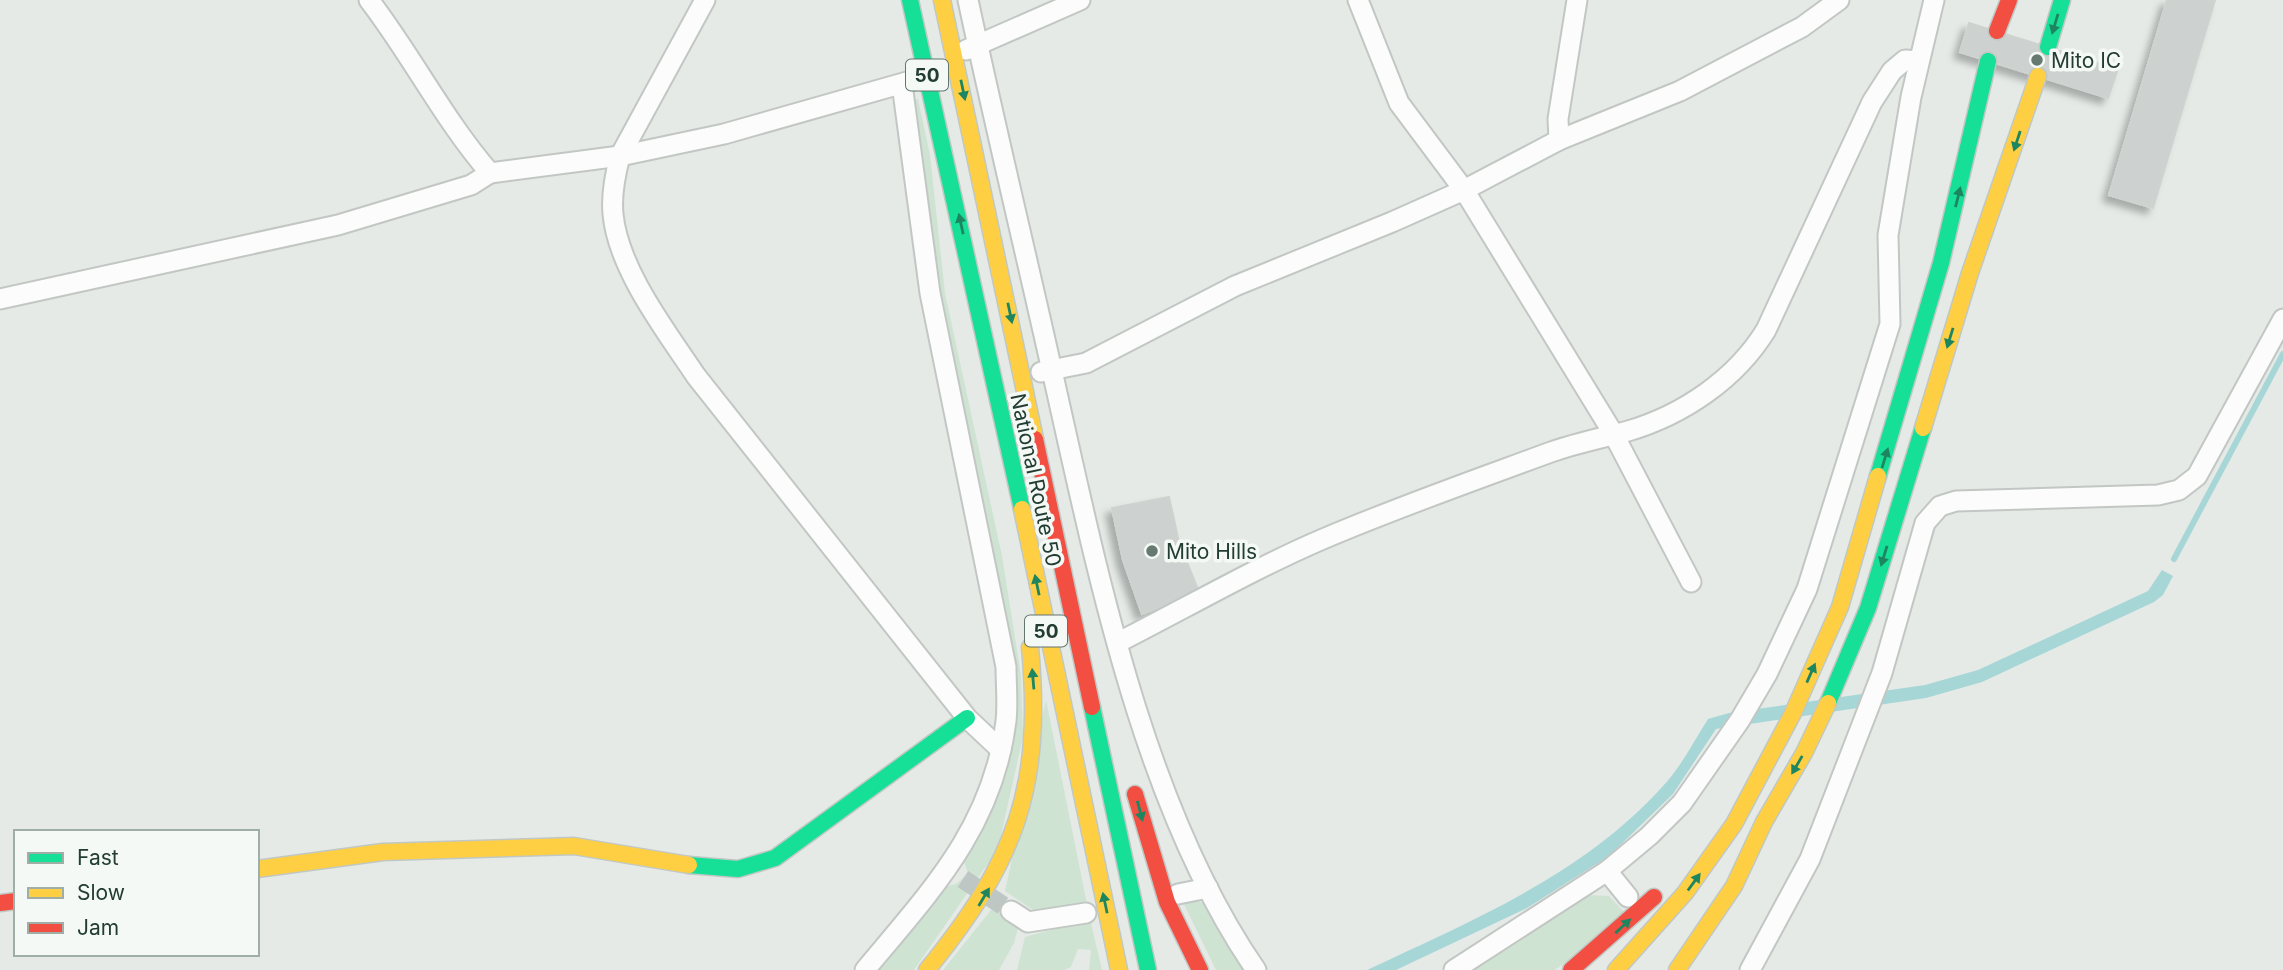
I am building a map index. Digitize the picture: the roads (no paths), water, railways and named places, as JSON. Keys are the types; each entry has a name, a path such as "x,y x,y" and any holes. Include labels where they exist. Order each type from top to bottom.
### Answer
{"main road":[{"name":"National Route 50","path":"910,0 975,291 1119,970"},
{"name":"National Route 50","path":"942,0 1149,970"},
{"path":"1997,31 2009,0"},
{"path":"2048,47 2062,0"},
{"path":"1616,970 1685,893 1734,824 1793,713 1840,607 1941,263 1988,61"},
{"path":"1677,970 1734,886 1764,822 1822,716 1868,608 1970,273 2038,76"},
{"path":"975,291 979,387 1001,491"},
{"path":"1062,559 1111,714"},
{"path":"927,970 982,902 1011,849 1027,793 1034,738 1035,697 1027,631"},
{"path":"259,869 383,852 574,846 710,869 738,869 775,858 967,718"},
{"path":"1130,777 1167,901 1200,970"},
{"path":"1684,866 1757,777"},
{"path":"1675,929 1764,822"},
{"path":"1571,970 1620,929 1667,884"}],"street":[{"path":"369,0 396,35 470,150 490,173"},
{"path":"705,0 620,156 614,179 613,214 618,239 661,323 696,376 967,718 1001,750"},
{"path":"968,0 1085,517 1149,749 1208,888 1256,970"},
{"path":"955,54 1080,0"},
{"path":"1358,0 1399,103 1464,190 1613,433 1690,582"},
{"path":"1559,141 1558,118 1577,0"},
{"path":"1023,376 1086,363 1235,286 1464,190 1559,141 1680,91 1801,27 1839,0"},
{"path":"1454,970 1606,871 1649,836 1682,803 1740,720 1767,674 1807,589 1891,324 1888,235 1919,61 1934,0"},
{"path":"1119,642 1320,540 1587,439 1627,431 1679,410 1735,371 1754,350 1766,330 1872,102 1892,71 1905,60 1919,61"},
{"path":"0,299 338,225 471,184 490,173 620,156 724,134 927,76"},
{"path":"864,970 955,875 983,809 1001,750 1007,718 1006,667 930,293 902,84"},
{"path":"1750,970 1810,859 1882,673 1925,523 1940,506 1956,501 2158,495 2179,490 2197,477 2283,319"},
{"path":"1606,871 1628,897"},
{"path":"1178,894 1208,888"},
{"path":"1011,911 1028,922 1086,913"}],"water":[{"path":"2162,570 2173,576 2163,595 2154,602 1982,682 1926,698 1716,729 1673,794 1609,856 1527,908 1396,970 1367,970 1525,893 1598,845 1632,817 1670,779 1708,719 1729,713 1925,685 1978,670 2148,591"}],"waterway":[{"path":"2174,559 2283,354"}],"tunnel":[{"path":"963,879 1011,911"}],"place":[{"name":"Mito IC","path":"2037,60"},
{"name":"Mito Hills","path":"1152,551"}]}
